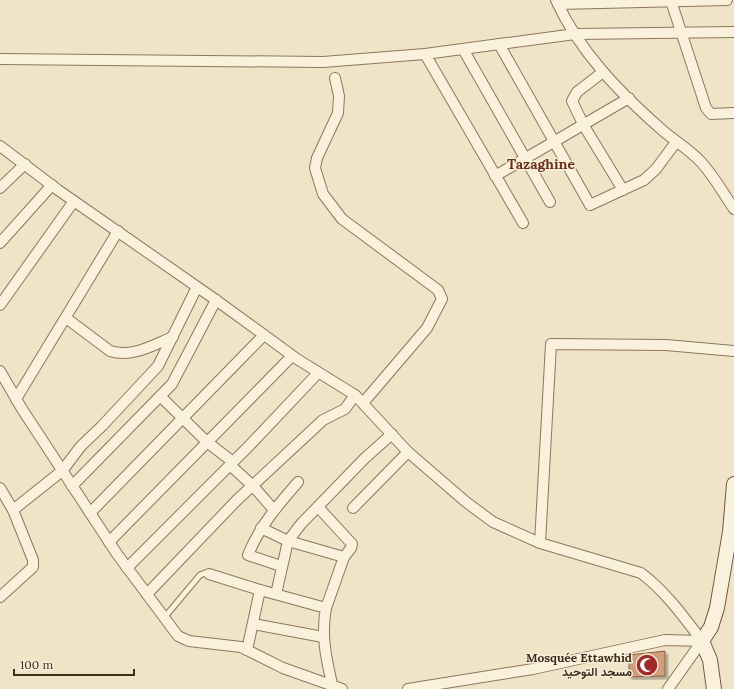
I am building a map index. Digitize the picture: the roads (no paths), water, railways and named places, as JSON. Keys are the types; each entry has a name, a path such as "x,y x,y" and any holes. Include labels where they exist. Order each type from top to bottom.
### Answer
{"street":[{"path":"727,0 557,2 575,34 602,72 676,142 699,160 708,170 734,209"},
{"path":"671,1 706,108 711,114 734,112"},
{"path":"0,59 323,62 425,54 575,34 734,32"},
{"path":"499,44 590,205 644,180 656,169 676,142"},
{"path":"463,49 524,160 550,202"},
{"path":"425,54 523,223"},
{"path":"602,72 577,92 573,96 572,101 584,126 623,190"},
{"path":"335,78 339,96 338,114 317,158 315,168 323,194 342,218 438,290 442,299 427,328 364,403"},
{"path":"495,176 584,126 629,98"},
{"path":"0,146 74,201 216,300 292,356 355,395 408,452 466,502 493,522 540,543 641,573 650,580 684,617 702,641 710,660 714,689"},
{"path":"0,188 25,164"},
{"path":"0,243 52,185"},
{"path":"0,305 74,201"},
{"path":"16,400 118,231"},
{"path":"13,510 62,471 85,440 102,426 158,366 197,287"},
{"path":"72,486 160,396 178,375 216,300"},
{"path":"66,318 110,351 116,353 133,352 173,336"},
{"path":"90,513 264,336"},
{"path":"540,543 551,344 653,345 734,351"},
{"path":"109,542 292,356"},
{"path":"0,371 16,400 109,542 178,636 189,641 233,645 247,650 283,668 332,684 342,689"},
{"path":"127,568 232,464 318,373"},
{"path":"147,594 252,486 323,420 345,409 355,395"},
{"path":"160,396 232,464 274,510"},
{"path":"276,594 288,540 365,458 392,434"},
{"path":"353,508 408,452"},
{"path":"281,566 249,556 261,528 298,482"},
{"path":"668,689 711,627 717,608 730,532 734,484"},
{"path":"0,488 13,510 33,560 33,567 0,597"},
{"path":"318,507 352,544 351,548 344,557 326,608 323,625 323,637 332,684"},
{"path":"261,528 288,540 344,557"},
{"path":"209,574 326,608"},
{"path":"247,650 260,590"},
{"path":"253,624 323,637"},
{"path":"408,689 533,669 666,640 702,641"}],"lane":[{"path":"164,618 200,575 205,573 209,574"}],"place":[{"name":"Mosquée Ettawhid مسجد التوحيد","path":"647,665"}],"district":[{"name":"Tazaghine","path":"541,164"}]}
